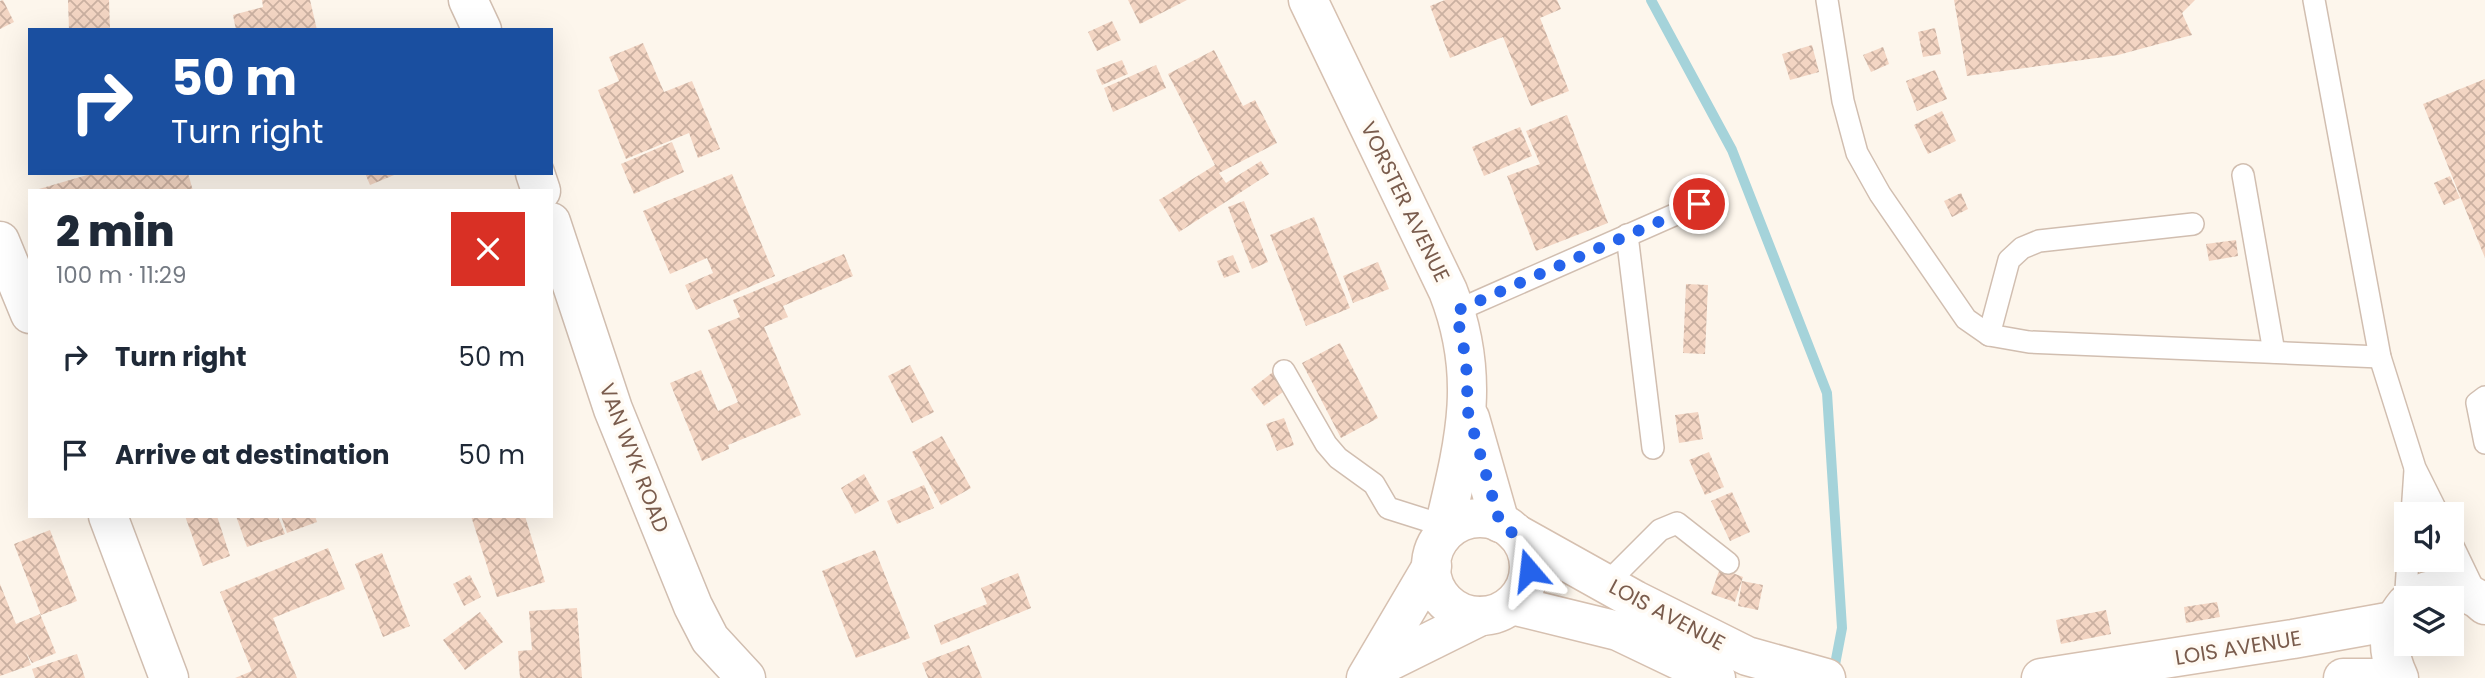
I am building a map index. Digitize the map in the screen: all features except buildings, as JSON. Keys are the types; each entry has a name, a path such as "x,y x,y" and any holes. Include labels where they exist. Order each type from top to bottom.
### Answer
{"street":[{"path":"468,0 481,28"},
{"name":"VORSTER AVENUE","path":"1308,0 1456,311 1466,359 1468,412 1440,543 1370,674"},
{"name":"VAN WYK ROAD","path":"553,228 613,409 692,606 710,639 746,678"},
{"path":"0,241 28,309"},
{"name":"VORSTER AVENUE","path":"1370,674 1497,610 1527,583 1529,570 1525,548 1508,528 1468,412"},
{"path":"109,518 169,678"},
{"path":"1497,610 1468,615 1445,601 1437,590 1440,543 1461,522 1474,519 1508,528"},
{"name":"LOIS AVENUE","path":"1508,528 1606,584 1747,656 1826,678"},
{"name":"LOIS AVENUE","path":"2464,592 2481,602"},
{"name":"LOIS AVENUE","path":"2041,678 2394,609"},
{"name":"LOIS AVENUE","path":"1497,610 1618,631 1716,678"},
{"path":"2343,678 2398,678 2390,660 2388,640 2394,628"}],"lane":[{"path":"1827,0 1843,101 1857,153 1880,194 1966,319 1989,335 2029,342 2380,357"},
{"path":"2314,0 2380,357 2415,468 2432,502"},
{"path":"2243,175 2274,352"},
{"path":"1456,311 1699,204"},
{"path":"1989,335 2009,260 2022,248 2039,241 2193,224"},
{"path":"1627,235 1653,448"},
{"path":"1284,371 1326,444 1338,458 1374,484 1388,508 1440,543"},
{"path":"2485,397 2477,403 2485,443"},
{"path":"2413,502 2415,468"},
{"path":"1606,584 1668,524 1677,523 1687,528 1728,563"},
{"path":"2464,568 2481,602"}],"waterway":[{"path":"1651,0 1732,150 1827,393 1842,628 1833,675"}],"route":[{"path":"1529,570 1528,558 1521,540 1516,533 1500,523 1468,412 1466,359 1456,311 1699,204"}]}
